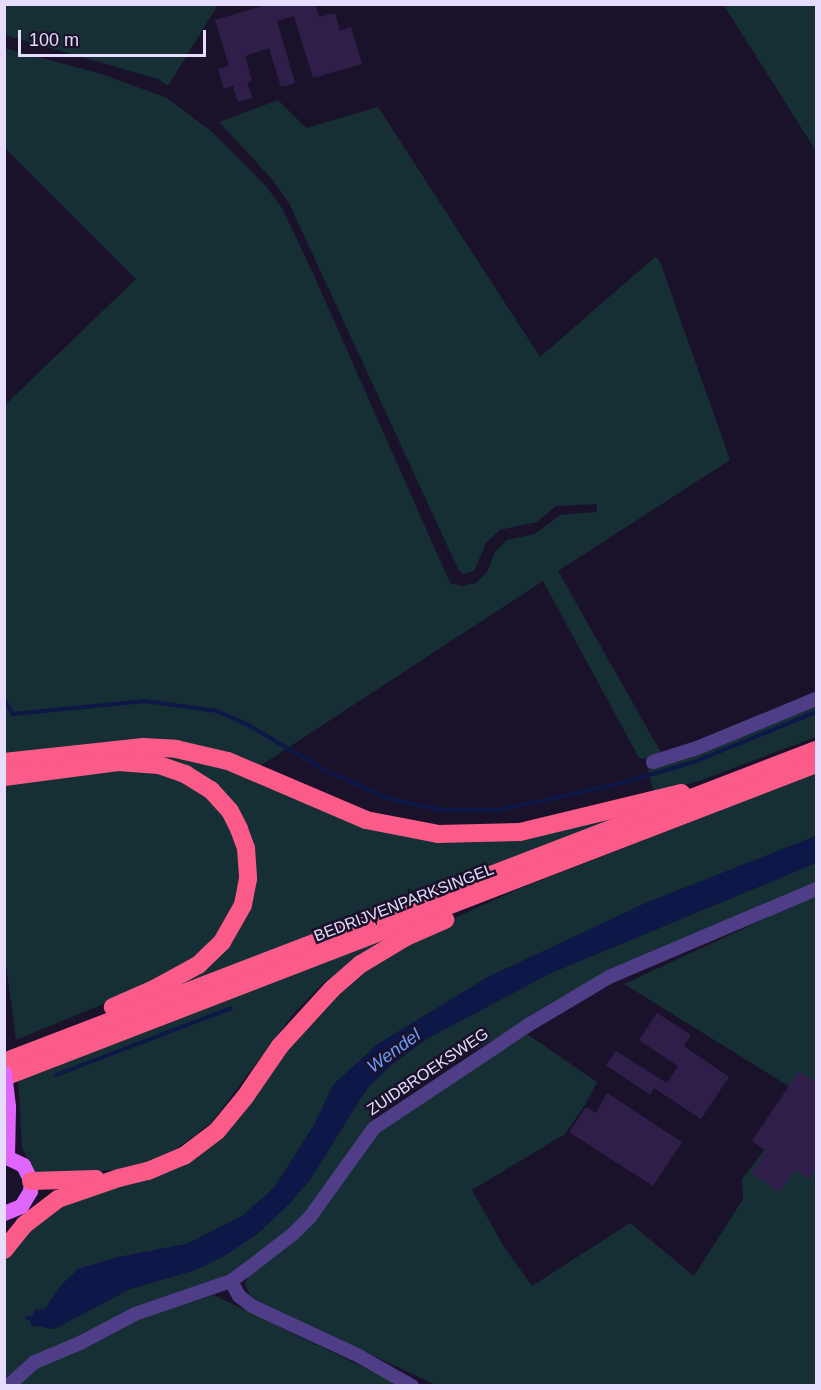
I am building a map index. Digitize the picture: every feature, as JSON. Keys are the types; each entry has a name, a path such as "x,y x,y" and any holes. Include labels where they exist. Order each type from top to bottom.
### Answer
{"highway":[{"path":"4,762 143,747 176,749 228,761 366,820 438,834 520,832 662,796 722,787"},
{"name":"BEDRIJVENPARKSINGEL","path":"4,1062 816,750"},
{"path":"4,777 118,762 159,765 185,774 211,790 230,811 246,848 248,879 243,905 234,925 222,942 198,965 154,989 4,1056"},
{"name":"BEDRIJVENPARKSINGEL","path":"4,1075 816,764"},
{"path":"4,1250 24,1225 50,1203 74,1192 148,1171 184,1156 217,1131 304,1017 361,964 406,937 476,907 540,871"},
{"path":"31,1181 119,1178"}],"main road":[{"path":"4,1075 8,1107 6,1156 23,1165 31,1181 27,1199 21,1206 4,1213"}],"street":[{"path":"653,762 697,748 816,699"},
{"name":"ZUIDBROEKSWEG","path":"8,1386 35,1362 80,1343 135,1314 231,1281 270,1253 310,1217 374,1128 530,1024 609,977 816,889"},
{"path":"231,1281 239,1296 252,1306 359,1356 412,1386"}],"green space":[{"path":"4,5 218,5 168,86 158,79 5,35"},
{"path":"723,5 816,5 816,151 730,15"},
{"path":"4,48 102,74 167,98 211,131 266,186 282,208 312,271 450,583 462,586 476,583 487,572 495,552 507,540 535,534 560,515 597,512 597,504 556,506 537,522 500,530 486,543 474,571 464,574 459,571 289,203 271,178 219,122 278,100 306,128 378,107 540,357 655,257 659,259 730,460 558,571 663,756 653,760 639,758 543,581 257,768 230,757 5,756 5,405 136,279 5,148"},
{"path":"816,703 816,737 699,781 654,793 647,766 664,762"},
{"path":"176,753 429,837 647,807 141,1001 196,972 253,879 215,788 87,755"},
{"path":"123,768 160,770 207,793 235,832 243,878 229,923 194,959 154,983 16,1040 4,950 4,784"},
{"path":"816,773 816,836 646,903 488,977 378,1044 334,1084 313,1127 274,1188 242,1216 187,1244 114,1258 45,1309 35,1310 31,1325 54,1329 130,1289 198,1269 257,1234 291,1202 368,1087 390,1066 428,1038 551,973 816,863 816,885 528,1020 406,1089 374,1116 307,1214 244,1267 37,1356 21,1365 5,1384 4,1264 8,1254 42,1214 185,1162 335,992 424,932 516,890"},
{"path":"816,895 816,1385 436,1385 259,1302 249,1294 245,1283 249,1275 260,1266 379,1128 527,1034 597,1082 585,1105 565,1134 472,1190 504,1247 532,1286 630,1223 694,1276 743,1199 742,1179 787,1120 800,1093 624,984"},
{"path":"419,923 324,982 295,1012 211,1123 178,1148 146,1164 115,1170 37,1175 22,1148 18,1077"},
{"path":"214,1295 400,1385 14,1386 26,1373 141,1317"}],"water":[{"path":"816,836 816,863 551,973 428,1038 390,1066 368,1087 310,1180 291,1202 257,1234 226,1255 198,1269 130,1289 54,1329 31,1325 35,1310 45,1309 61,1285 78,1269 114,1258 187,1244 242,1216 274,1188 313,1127 334,1084 378,1044 488,977 646,903"}],"building":[{"path":"269,4 315,4 319,17 335,13 340,31 351,27 362,64 313,78 294,16 277,21 295,83 281,87 269,48 245,56 252,81 247,82 252,98 238,102 233,86 224,89 218,69 229,66 215,20"},
{"path":"657,1013 691,1035 684,1046 729,1077 701,1119 654,1088 650,1095 606,1065 616,1051 667,1083 678,1066 639,1040"},
{"path":"799,1071 816,1083 816,1168 809,1179 795,1170 780,1192 751,1173 766,1151 752,1141"},
{"path":"607,1093 682,1142 653,1186 569,1132 586,1107 596,1113"}],"waterway":[{"path":"4,699 13,714 145,701 217,711 250,726 326,771 387,798 442,810 500,810 625,782 694,762 816,712"},
{"path":"56,1075 231,1008"},
{"name":"Wendel","path":"27,1318 36,1318"}]}
